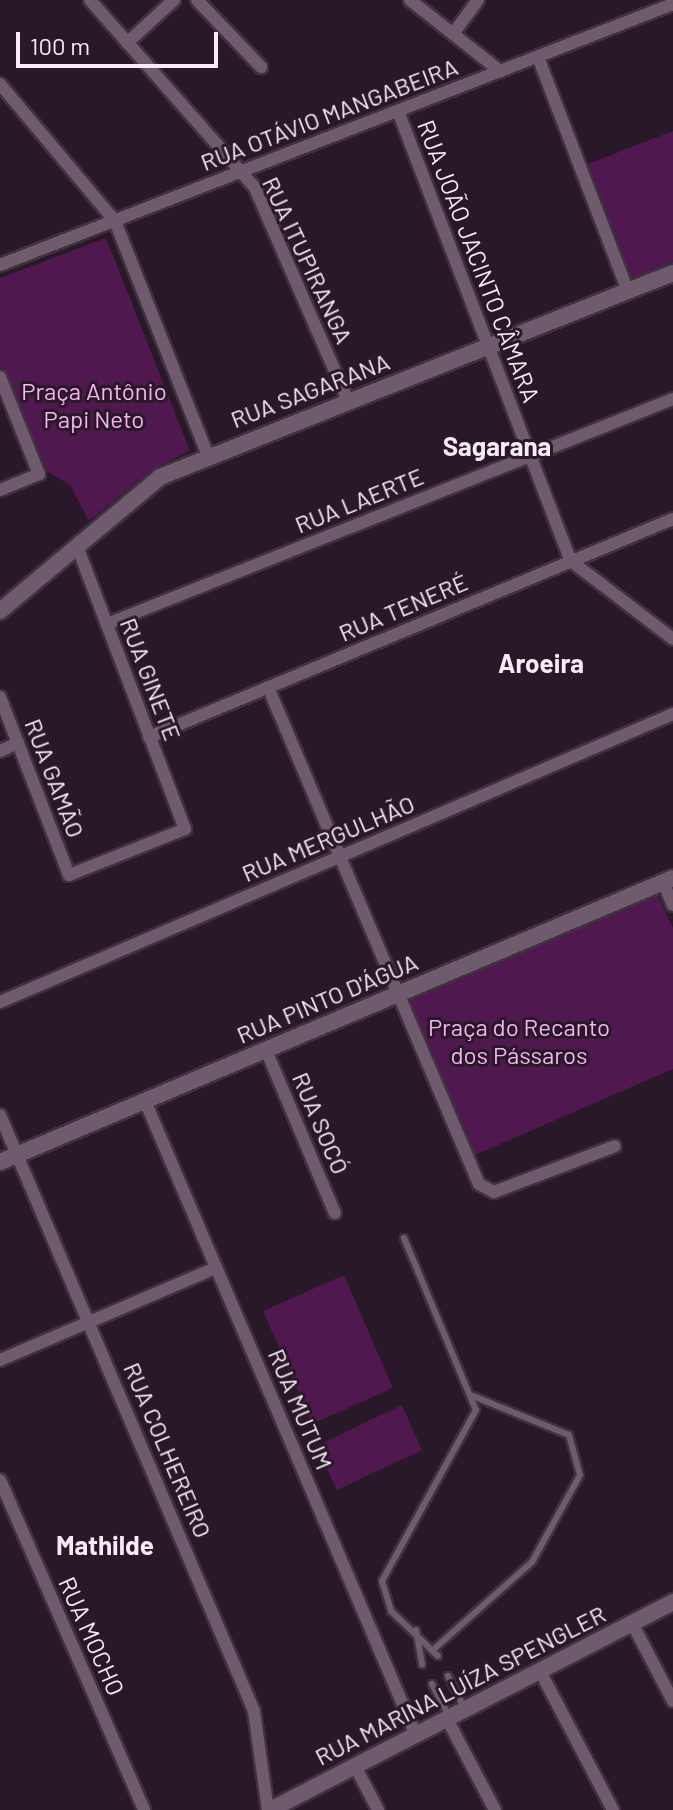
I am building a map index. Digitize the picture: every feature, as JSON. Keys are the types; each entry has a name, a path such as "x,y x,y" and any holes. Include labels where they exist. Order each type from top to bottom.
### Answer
{"street":[{"name":"RUA ITUPIRANGA","path":"90,0 243,171 348,401"},
{"path":"127,43 174,0"},
{"path":"197,0 261,67"},
{"path":"410,0 500,71"},
{"path":"453,34 478,0"},
{"name":"RUA OTÁVIO MANGABEIRA","path":"0,265 673,4"},
{"path":"538,57 628,291"},
{"path":"0,84 115,221 208,456"},
{"name":"RUA JOÃO JACINTO CÂMARA","path":"398,111 571,561"},
{"name":"RUA SAGARANA","path":"0,611 160,477 673,273"},
{"path":"0,377 39,474 0,490"},
{"name":"RUA LAERTE","path":"107,624 673,399"},
{"name":"RUA TENERÉ","path":"149,737 673,519"},
{"name":"RUA GINETE","path":"69,875 185,829 77,546"},
{"path":"571,561 673,639"},
{"path":"268,687 467,1162 486,1190 615,1146"},
{"name":"RUA GAMÃO","path":"0,697 69,875"},
{"name":"RUA MERGULHÃO","path":"0,1002 673,714"},
{"path":"0,751 18,743"},
{"path":"668,880 673,905"},
{"name":"RUA PINTO D'ÁGUA","path":"0,1162 668,880"},
{"name":"RUA SOCÓ","path":"266,1050 335,1213"},
{"name":"RUA MUTUM","path":"145,1101 416,1735"},
{"name":"RUA COLHEREIRO","path":"0,1115 254,1711 269,1810"},
{"path":"0,1360 216,1268"},
{"name":"RUA MOCHO","path":"0,1480 144,1810"},
{"name":"RUA MARINA LUÍZA SPENGLER","path":"269,1810 673,1602"},
{"path":"632,1623 673,1701"},
{"path":"540,1671 613,1810"},
{"path":"454,1715 495,1810"},
{"path":"355,1766 378,1810"}],"lane":[{"path":"404,1238 473,1396 474,1420 382,1581 391,1611 416,1630 436,1652 532,1562 580,1475 569,1435 473,1396"},
{"path":"416,1630 422,1664"},
{"path":"448,1676 454,1715"},
{"path":"432,1684 454,1715"}],"green space":[{"path":"673,131 673,267 633,282 588,164"},
{"name":"Praça Antônio Papi Neto","path":"106,238 190,451 153,469 89,521 70,485 40,467 0,366 0,278"},
{"name":"Praça do Recanto dos Pássaros","path":"657,893 673,928 673,1069 468,1158 403,994"},
{"path":"344,1275 393,1388 312,1424 263,1311"},
{"path":"402,1405 422,1450 337,1490 316,1446"}],"district":[{"name":"Sagarana","path":"497,446"},
{"name":"Aroeira","path":"541,663"},
{"name":"Mathilde","path":"105,1545"}]}
